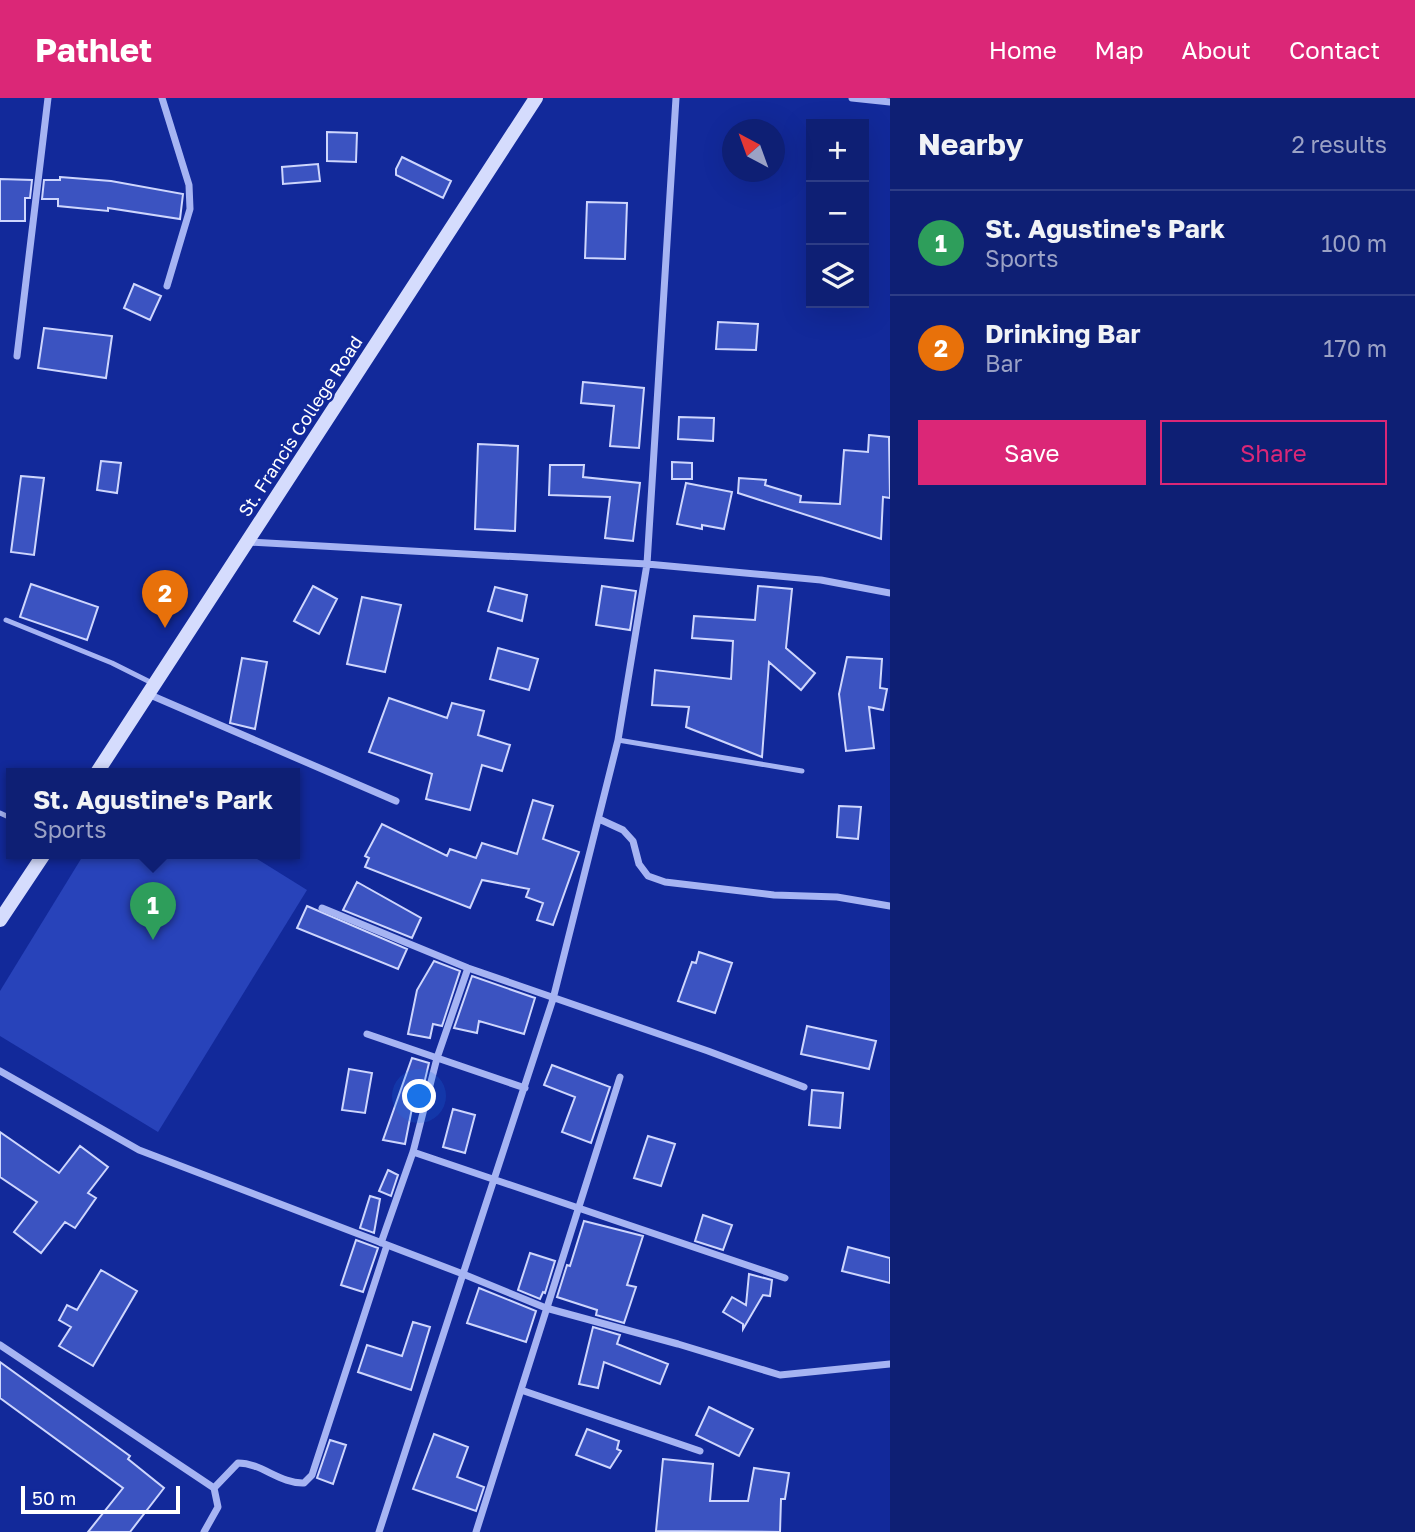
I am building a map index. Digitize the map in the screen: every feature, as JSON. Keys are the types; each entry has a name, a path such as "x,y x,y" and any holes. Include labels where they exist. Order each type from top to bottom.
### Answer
{"main road":[{"name":"St. Francis College Road","path":"100,768 536,98"},
{"path":"0,920 41,859"}],"street":[{"path":"17,356 48,98"},
{"path":"162,98 190,185 190,209 167,286"},
{"path":"379,1532 553,999 618,740 647,564 676,98"},
{"path":"852,98 890,102"},
{"path":"248,542 647,564 821,580 890,593"},
{"path":"151,689 396,801"},
{"path":"598,820 624,830 633,841 639,864 648,876 665,882 774,895 837,897 890,906"},
{"path":"322,908 468,968 804,1087"},
{"path":"214,1488 238,1463 248,1463 293,1483 304,1483 312,1475 413,1152 437,1058 468,968"},
{"path":"367,1034 525,1088"},
{"path":"0,1071 139,1150 546,1308 678,1344 780,1376 890,1364"},
{"path":"476,1532 620,1077"},
{"path":"413,1152 785,1278"},
{"path":"0,1345 214,1488 218,1507 204,1532"},
{"path":"521,1390 700,1451"}],"lane":[{"path":"6,620 112,663 151,689"},
{"path":"618,740 802,771"}],"shaded area":[{"path":"81,859 257,859 307,890 158,1132 0,1036 0,991"}],"building":[{"path":"327,132 357,133 356,162 327,161"},
{"path":"402,157 451,181 443,198 396,175"},
{"path":"318,164 320,181 283,184 282,167"},
{"path":"60,177 111,181 183,194 180,219 108,208 108,211 58,206 58,199 42,199 44,180 60,180"},
{"path":"0,179 32,180 30,198 25,198 25,221 0,221"},
{"path":"587,202 627,203 625,259 585,258"},
{"path":"134,284 161,296 150,320 124,308"},
{"path":"718,322 758,324 756,350 716,349"},
{"path":"44,328 112,336 106,378 38,368"},
{"path":"583,382 644,388 639,448 610,446 614,406 581,403"},
{"path":"679,417 714,418 713,441 678,439"},
{"path":"869,435 889,437 890,498 883,497 881,539 738,493 739,478 766,480 765,485 801,496 800,502 840,504 844,450 868,452"},
{"path":"478,444 518,446 515,531 475,529"},
{"path":"101,461 121,463 117,493 97,490"},
{"path":"672,462 692,463 692,479 672,479"},
{"path":"550,465 584,465 583,477 640,483 633,541 605,538 610,497 549,495"},
{"path":"21,476 44,478 34,555 11,552"},
{"path":"686,483 732,492 724,529 702,525 702,529 677,524"},
{"path":"31,584 98,607 87,640 20,617"},
{"path":"313,586 337,599 319,634 294,621"},
{"path":"602,586 636,591 630,630 596,625"},
{"path":"758,586 792,589 786,648 815,673 801,690 769,662 762,757 686,727 689,707 652,705 655,670 731,679 733,641 692,638 694,616 755,620"},
{"path":"495,587 527,595 522,621 488,611"},
{"path":"362,597 401,605 385,672 347,664"},
{"path":"498,648 538,659 529,690 490,679"},
{"path":"847,657 882,659 880,688 887,689 883,710 869,707 874,748 846,751 839,694"},
{"path":"242,658 267,662 255,729 230,723"},
{"path":"389,698 447,718 452,703 484,711 478,735 510,745 502,771 482,765 470,810 426,799 432,774 369,752"},
{"path":"533,800 553,806 543,839 579,852 553,925 537,920 543,903 526,897 529,889 482,880 470,908 365,867 369,858 365,856 382,824 447,856 450,849 476,858 482,843 517,854"},
{"path":"839,806 861,807 858,839 837,837"},
{"path":"357,882 421,918 412,938 343,910"},
{"path":"307,906 407,949 398,969 297,928"},
{"path":"699,952 732,963 715,1013 678,1001 692,962 696,963"},
{"path":"434,961 460,971 442,1026 433,1024 430,1038 408,1034 417,990"},
{"path":"472,976 535,998 524,1034 479,1021 477,1033 454,1028"},
{"path":"807,1026 876,1041 869,1069 801,1054"},
{"path":"412,1058 429,1063 419,1105 413,1103 405,1144 383,1140"},
{"path":"552,1065 610,1087 591,1143 562,1132 575,1097 544,1085"},
{"path":"349,1069 372,1073 365,1113 342,1110"},
{"path":"812,1090 843,1093 840,1128 809,1125"},
{"path":"453,1109 475,1115 465,1153 443,1147"},
{"path":"0,1132 59,1173 80,1146 108,1167 88,1193 96,1198 75,1228 65,1222 41,1253 14,1232 37,1202 0,1177"},
{"path":"648,1136 675,1144 661,1186 634,1178"},
{"path":"388,1170 398,1175 391,1196 379,1191"},
{"path":"370,1196 380,1199 374,1233 360,1228"},
{"path":"703,1215 732,1225 723,1250 695,1241"},
{"path":"584,1221 643,1236 627,1285 636,1287 624,1323 596,1315 597,1310 557,1297"},
{"path":"356,1240 378,1248 363,1292 341,1285"},
{"path":"848,1247 890,1258 890,1283 842,1271"},
{"path":"530,1253 555,1261 545,1293 543,1292 540,1299 518,1290"},
{"path":"101,1270 137,1291 93,1366 59,1346 71,1327 59,1320 67,1305 77,1310"},
{"path":"749,1274 772,1280 770,1296 763,1295 743,1329 743,1324 723,1312 732,1297 746,1305"},
{"path":"479,1288 536,1311 526,1342 467,1323"},
{"path":"413,1322 430,1327 411,1390 358,1372 367,1345 402,1356"},
{"path":"593,1327 620,1335 617,1344 668,1364 660,1384 604,1362 598,1388 579,1384"},
{"path":"0,1362 130,1456 128,1459 164,1488 130,1532 88,1532 123,1488 0,1398"},
{"path":"709,1407 753,1429 739,1456 696,1435"},
{"path":"587,1429 619,1441 617,1449 621,1451 610,1468 576,1455"},
{"path":"434,1434 468,1447 457,1477 484,1487 476,1511 413,1489"},
{"path":"330,1440 346,1445 333,1484 317,1478"},
{"path":"663,1459 713,1464 710,1501 748,1501 754,1468 789,1473 785,1499 781,1499 780,1532 656,1531"}],"place":[{"name":"Drinking Bar","path":"165,628"},
{"name":"St. Agustine's Park","path":"153,940"}]}
